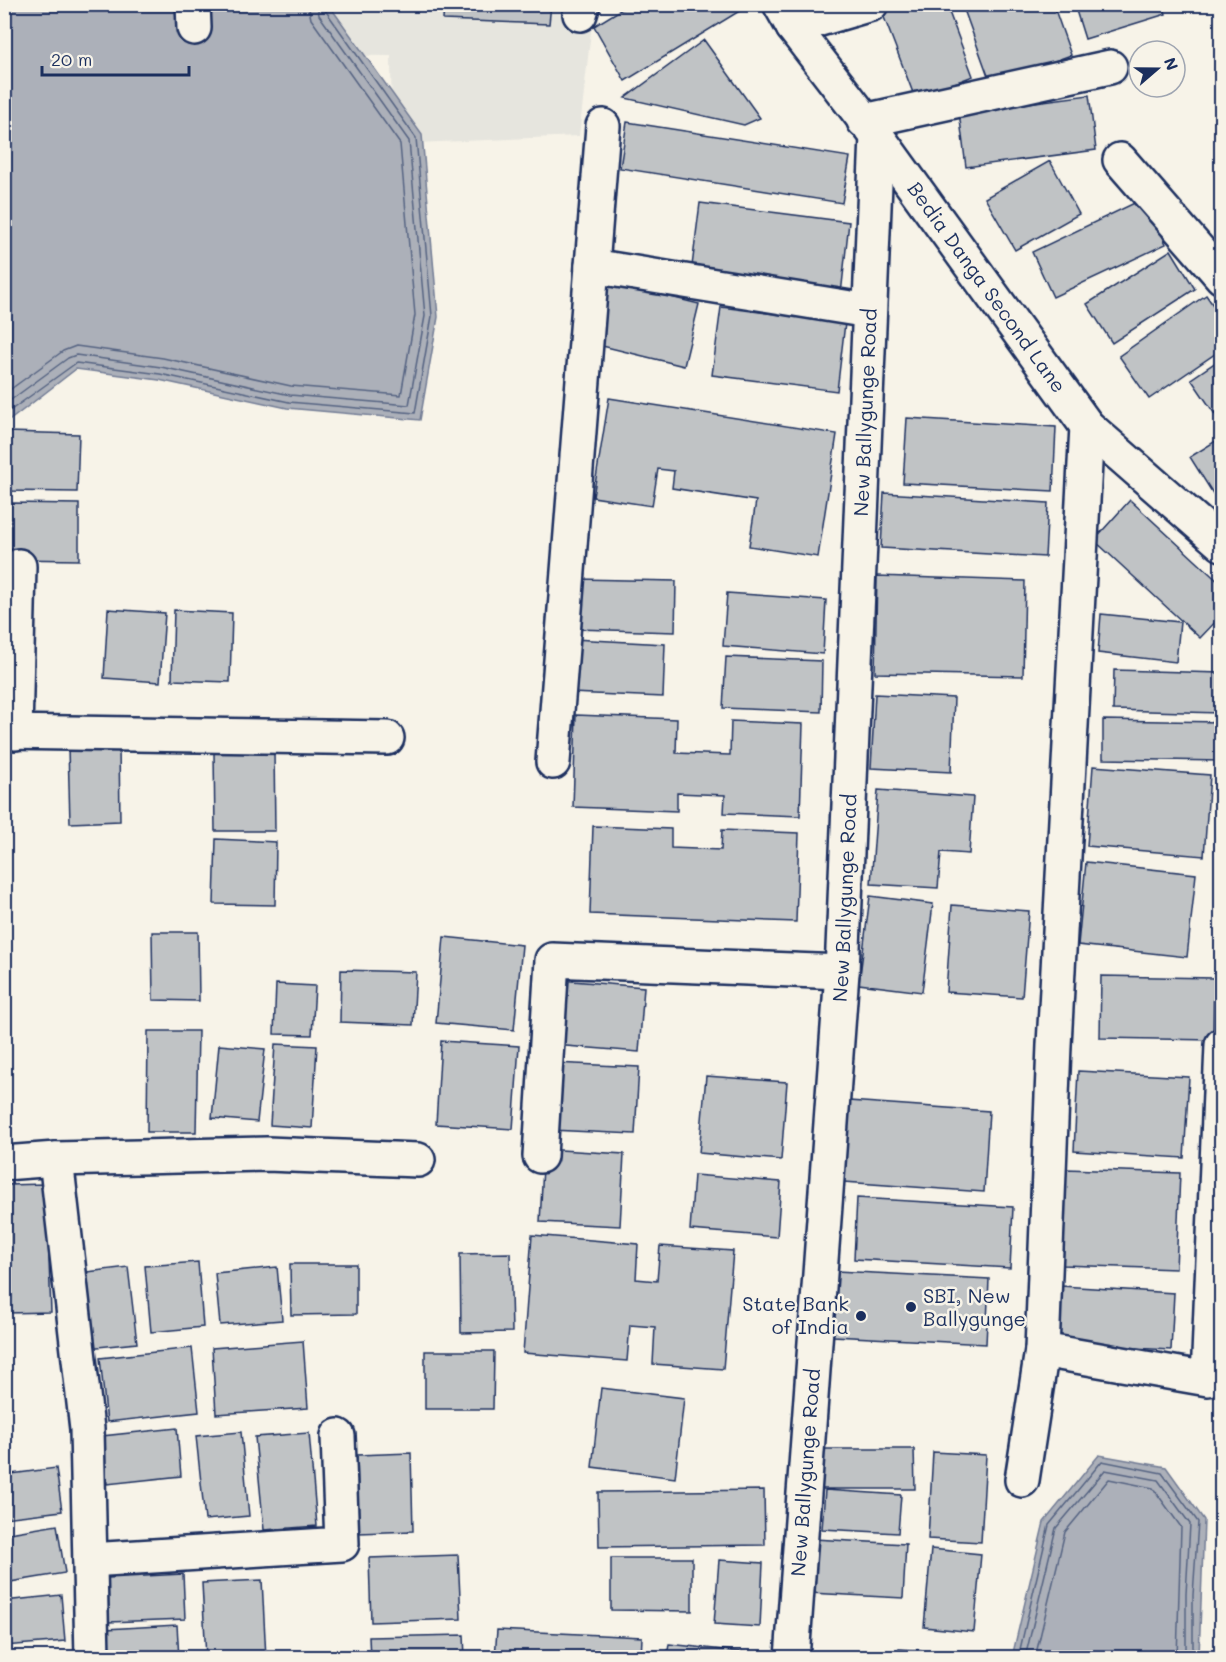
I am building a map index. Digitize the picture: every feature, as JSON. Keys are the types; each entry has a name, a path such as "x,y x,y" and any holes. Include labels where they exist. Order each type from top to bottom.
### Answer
{"street":[{"path":"786,16 871,4"},
{"name":"Bedia Danga Second Lane","path":"786,16 1088,426 1221,544"},
{"path":"870,129 1110,66"},
{"path":"553,762 603,126"},
{"name":"New Ballygunge Road","path":"792,1658 842,972 869,311 870,129"},
{"path":"1120,160 1221,277"},
{"path":"592,266 869,311"},
{"path":"1022,1480 1042,1350 1054,1045 1088,426"},
{"path":"19,566 10,732 387,738"},
{"path":"540,1156 552,960 842,972"},
{"path":"1042,1350 1208,1379 1221,1045"},
{"path":"4,1162 267,1154 418,1160"},
{"path":"56,1159 87,1429 92,1658"},
{"path":"90,1560 342,1544 338,1436"}],"shaded area":[{"path":"5,5 594,5 579,136 392,144 391,56 252,54"}],"water":[{"path":"5,5 329,5 422,135 438,317 420,420 287,408 159,380 76,369 5,424"},
{"path":"1099,1455 1166,1467 1204,1520 1199,1657 1012,1657 1044,1522"}],"building":[{"path":"444,4 551,4 549,24 443,20"},
{"path":"630,4 751,4 625,81 594,26"},
{"path":"902,4 946,4 973,76 915,98 882,12"},
{"path":"962,4 1053,4 1071,55 991,84"},
{"path":"1074,4 1163,4 1166,14 1085,39"},
{"path":"704,40 760,118 744,125 625,98"},
{"path":"1089,95 1096,150 966,167 959,112"},
{"path":"627,122 850,157 842,203 620,168"},
{"path":"1050,161 1079,214 1015,250 985,198"},
{"path":"1145,198 1166,244 1053,297 1032,252"},
{"path":"700,203 849,222 841,294 691,274"},
{"path":"1171,250 1195,289 1112,343 1087,304"},
{"path":"609,282 699,304 684,366 594,344"},
{"path":"1206,295 1222,318 1222,349 1149,399 1119,356"},
{"path":"721,307 845,323 837,391 712,375"},
{"path":"1222,358 1222,419 1219,420 1191,379"},
{"path":"609,398 837,434 818,557 749,546 756,501 672,488 674,471 658,469 652,506 593,497"},
{"path":"907,418 1056,427 1053,491 903,483"},
{"path":"7,432 79,434 77,492 6,491"},
{"path":"1222,437 1222,497 1217,500 1190,457"},
{"path":"884,493 1048,503 1045,557 881,548"},
{"path":"1130,500 1222,585 1222,615 1200,638 1094,540"},
{"path":"10,503 79,504 79,560 10,559"},
{"path":"877,576 1025,581 1023,676 875,673"},
{"path":"577,579 676,581 675,632 576,629"},
{"path":"727,593 826,600 823,654 723,646"},
{"path":"108,609 165,613 160,682 104,678"},
{"path":"174,610 232,613 230,682 172,680"},
{"path":"1101,614 1180,622 1176,662 1098,653"},
{"path":"573,639 665,644 663,697 571,693"},
{"path":"726,657 822,661 821,712 723,708"},
{"path":"1114,670 1221,673 1220,713 1113,710"},
{"path":"875,694 954,698 951,772 871,768"},
{"path":"576,715 677,719 676,753 730,755 731,721 803,724 800,816 724,813 725,795 677,793 677,811 573,807"},
{"path":"1103,720 1222,722 1222,761 1103,759"},
{"path":"119,746 120,821 70,823 68,747"},
{"path":"214,751 274,751 275,831 215,831"},
{"path":"1093,766 1210,775 1204,856 1087,846"},
{"path":"878,790 973,797 969,854 941,852 938,888 871,884"},
{"path":"593,826 671,829 671,848 721,850 722,830 799,833 796,922 590,914"},
{"path":"216,839 276,842 275,905 214,904"},
{"path":"1086,862 1196,874 1187,957 1078,945"},
{"path":"870,896 933,904 922,992 859,984"},
{"path":"952,905 1029,911 1022,997 946,992"},
{"path":"152,932 198,932 199,1001 153,1000"},
{"path":"444,937 522,945 514,1030 436,1023"},
{"path":"341,970 416,972 413,1025 340,1022"},
{"path":"1101,976 1214,978 1213,1040 1100,1038"},
{"path":"560,980 644,987 639,1052 554,1045"},
{"path":"276,984 315,986 312,1035 274,1034"},
{"path":"148,1031 198,1031 196,1132 147,1132"},
{"path":"441,1041 519,1046 513,1129 436,1124"},
{"path":"275,1044 317,1046 312,1128 270,1125"},
{"path":"219,1045 265,1049 257,1122 212,1118"},
{"path":"554,1063 639,1067 635,1134 551,1130"},
{"path":"1078,1071 1189,1077 1184,1158 1074,1151"},
{"path":"706,1076 787,1082 781,1160 699,1153"},
{"path":"849,1101 989,1111 984,1192 844,1182"},
{"path":"544,1149 624,1154 620,1226 540,1222"},
{"path":"1066,1169 1180,1173 1176,1269 1063,1265"},
{"path":"694,1175 781,1182 777,1237 690,1230"},
{"path":"46,1184 51,1312 7,1313 4,1185"},
{"path":"857,1198 1013,1207 1010,1268 854,1259"},
{"path":"532,1235 638,1244 636,1279 657,1281 660,1246 733,1251 723,1369 653,1364 655,1327 630,1325 627,1361 523,1353"},
{"path":"510,1253 512,1332 461,1333 460,1254"},
{"path":"198,1262 203,1327 151,1332 145,1266"},
{"path":"290,1264 356,1264 356,1314 291,1315"},
{"path":"128,1267 137,1343 88,1348 79,1273"},
{"path":"277,1267 282,1320 220,1325 215,1273"},
{"name":"SBI, New Ballygunge","path":"836,1271 989,1279 986,1344 833,1336"},
{"path":"1061,1286 1174,1293 1171,1350 1058,1344"},
{"path":"303,1341 308,1408 216,1414 212,1348"},
{"path":"192,1348 199,1412 107,1422 100,1358"},
{"path":"425,1351 494,1351 493,1409 425,1409"},
{"path":"601,1388 684,1398 675,1478 592,1467"},
{"path":"177,1428 181,1476 107,1484 102,1436"},
{"path":"241,1432 249,1516 205,1520 196,1436"},
{"path":"309,1433 317,1526 264,1530 255,1437"},
{"path":"820,1449 914,1449 915,1489 821,1489"},
{"path":"933,1452 986,1455 981,1542 928,1539"},
{"path":"411,1453 413,1531 359,1533 357,1455"},
{"path":"56,1468 62,1511 4,1518 4,1475"},
{"path":"764,1490 765,1545 599,1547 598,1492"},
{"path":"825,1490 901,1495 898,1533 822,1529"},
{"path":"57,1525 65,1573 4,1583 4,1534"},
{"path":"813,1539 906,1544 903,1598 810,1593"},
{"path":"931,1549 981,1554 974,1632 924,1627"},
{"path":"458,1555 461,1619 371,1622 369,1558"},
{"path":"611,1558 692,1558 692,1611 611,1610"},
{"path":"719,1560 763,1563 760,1627 714,1624"},
{"path":"183,1574 185,1619 109,1622 108,1578"},
{"path":"262,1580 266,1658 206,1658 202,1583"},
{"path":"61,1595 65,1641 4,1646 4,1601"},
{"path":"177,1625 179,1658 107,1658 106,1629"},
{"path":"497,1630 642,1637 641,1658 495,1658"},
{"path":"464,1635 465,1658 370,1658 369,1637"},
{"path":"669,1644 750,1653 749,1658 667,1658"},
{"path":"899,1649 969,1654 969,1658 898,1658"},
{"path":"809,1653 862,1658 808,1658"}],"place":[{"name":"SBI, New Ballygunge","path":"911,1307"},
{"name":"State Bank of India","path":"861,1316"}]}
